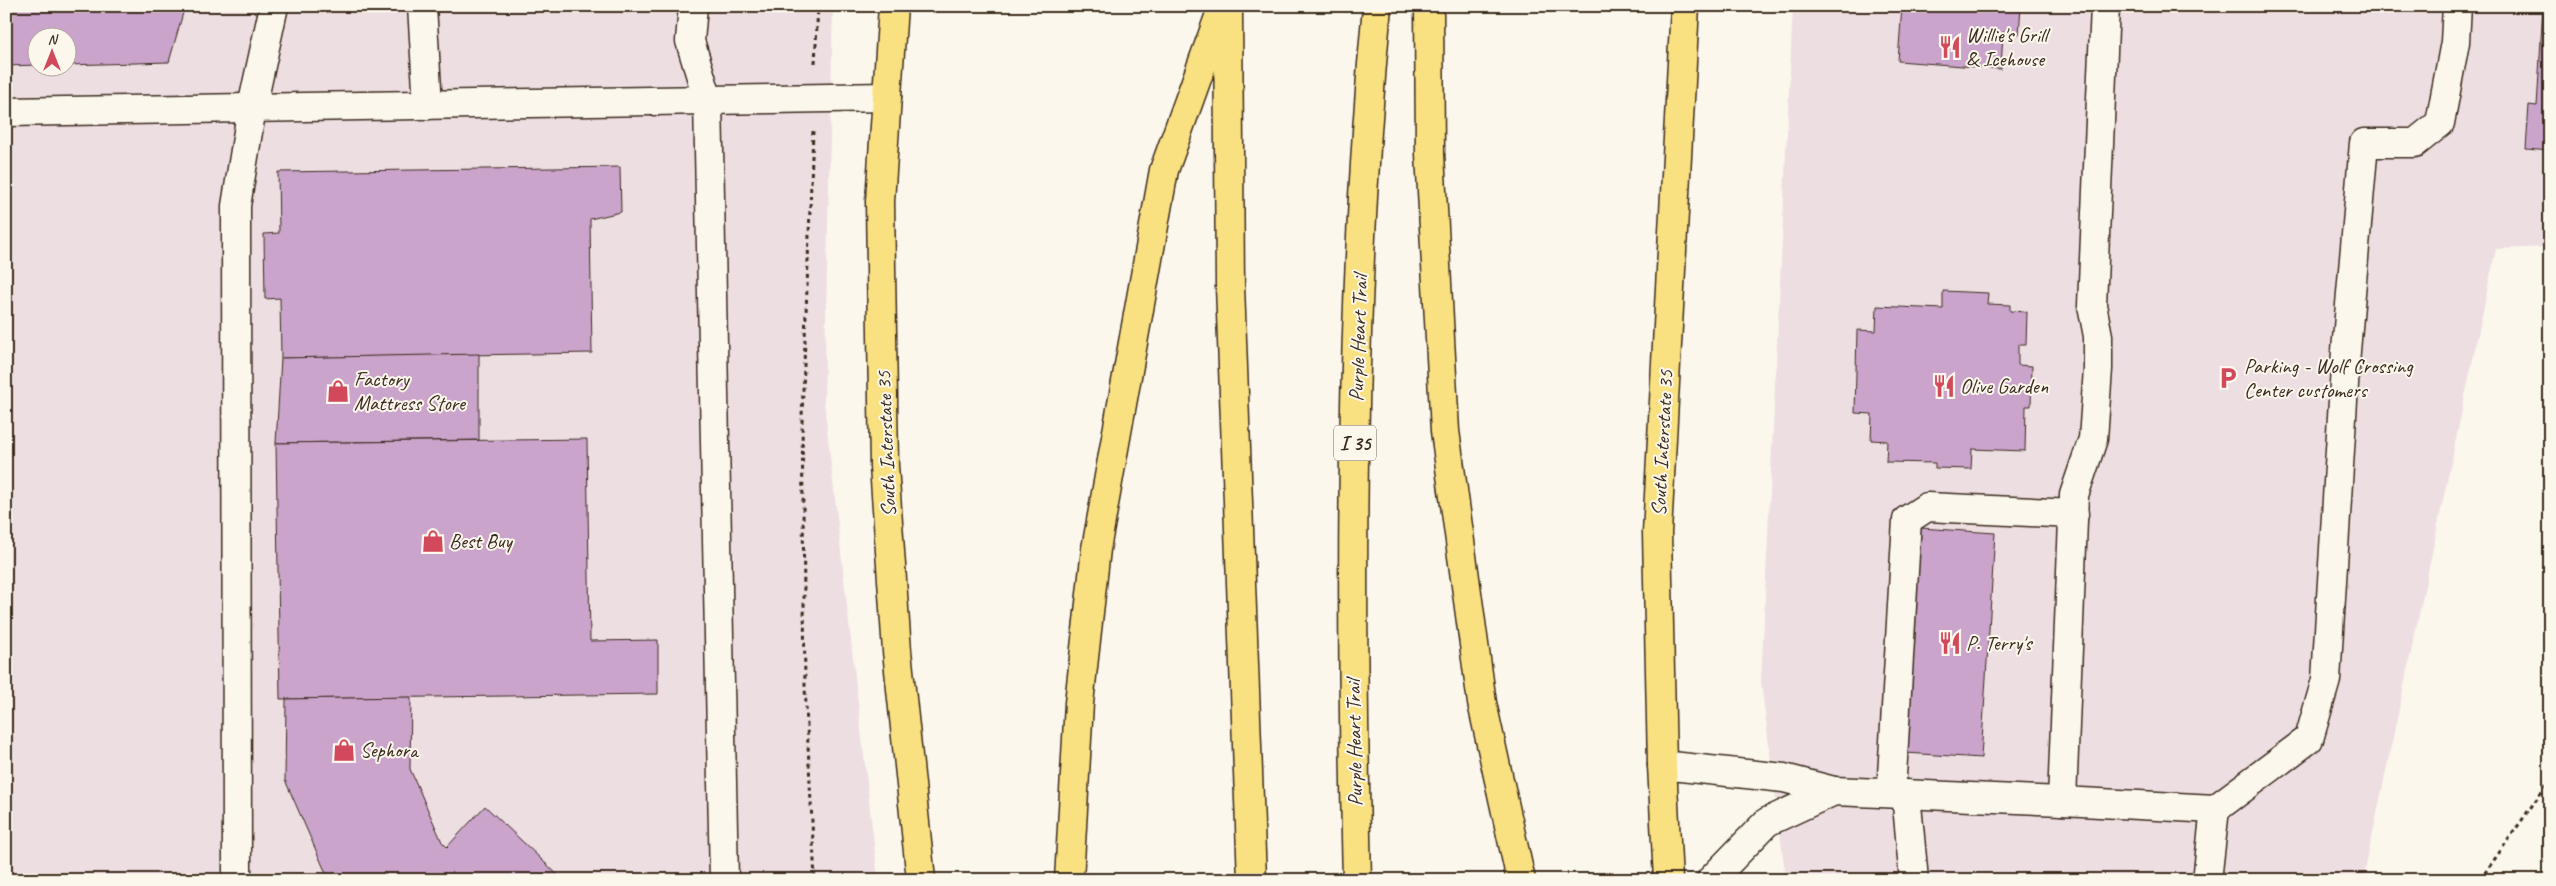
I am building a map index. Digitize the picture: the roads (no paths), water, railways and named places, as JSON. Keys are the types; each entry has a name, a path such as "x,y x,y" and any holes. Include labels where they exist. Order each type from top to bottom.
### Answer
{"main road":[{"name":"South Interstate 35","path":"893,6 880,201 884,466 897,651 921,880"},
{"path":"1069,880 1079,703 1096,549 1164,170 1223,6"},
{"path":"1228,6 1230,296 1252,880"},
{"name":"Purple Heart Trail","path":"1357,880 1352,684 1356,336 1368,104 1377,6"},
{"path":"1429,6 1430,154 1445,431 1482,703 1521,880"},
{"name":"South Interstate 35","path":"1668,880 1662,765 1657,532 1685,6"}],"lane":[{"path":"237,880 236,206 252,107 274,6"},
{"path":"422,6 428,105"},
{"path":"693,6 690,41 708,100 724,880"},
{"path":"2062,801 2074,495 2093,439 2098,369 2098,336 2092,306 2105,6"},
{"path":"1662,765 1784,778 1834,791 2215,809 2309,739 2326,680 2346,351 2364,143 2415,143 2440,123 2455,42 2457,6"},
{"path":"6,112 887,97"},
{"path":"1914,880 1899,794 1906,520 1927,507 2074,514"},
{"path":"1711,880 1767,822 1834,791"},
{"path":"2207,880 2215,809"}],"place":[{"name":"Willie's Grill & Icehouse","path":"1950,47"},
{"name":"Parking - Wolf Crossing Center customers","path":"2228,378"},
{"name":"Olive Garden","path":"1944,386"},
{"name":"Factory Mattress Store","path":"338,391"},
{"name":"Best Buy","path":"433,541"},
{"name":"P. Terry's","path":"1950,643"},
{"name":"Sephora","path":"344,750"}]}
